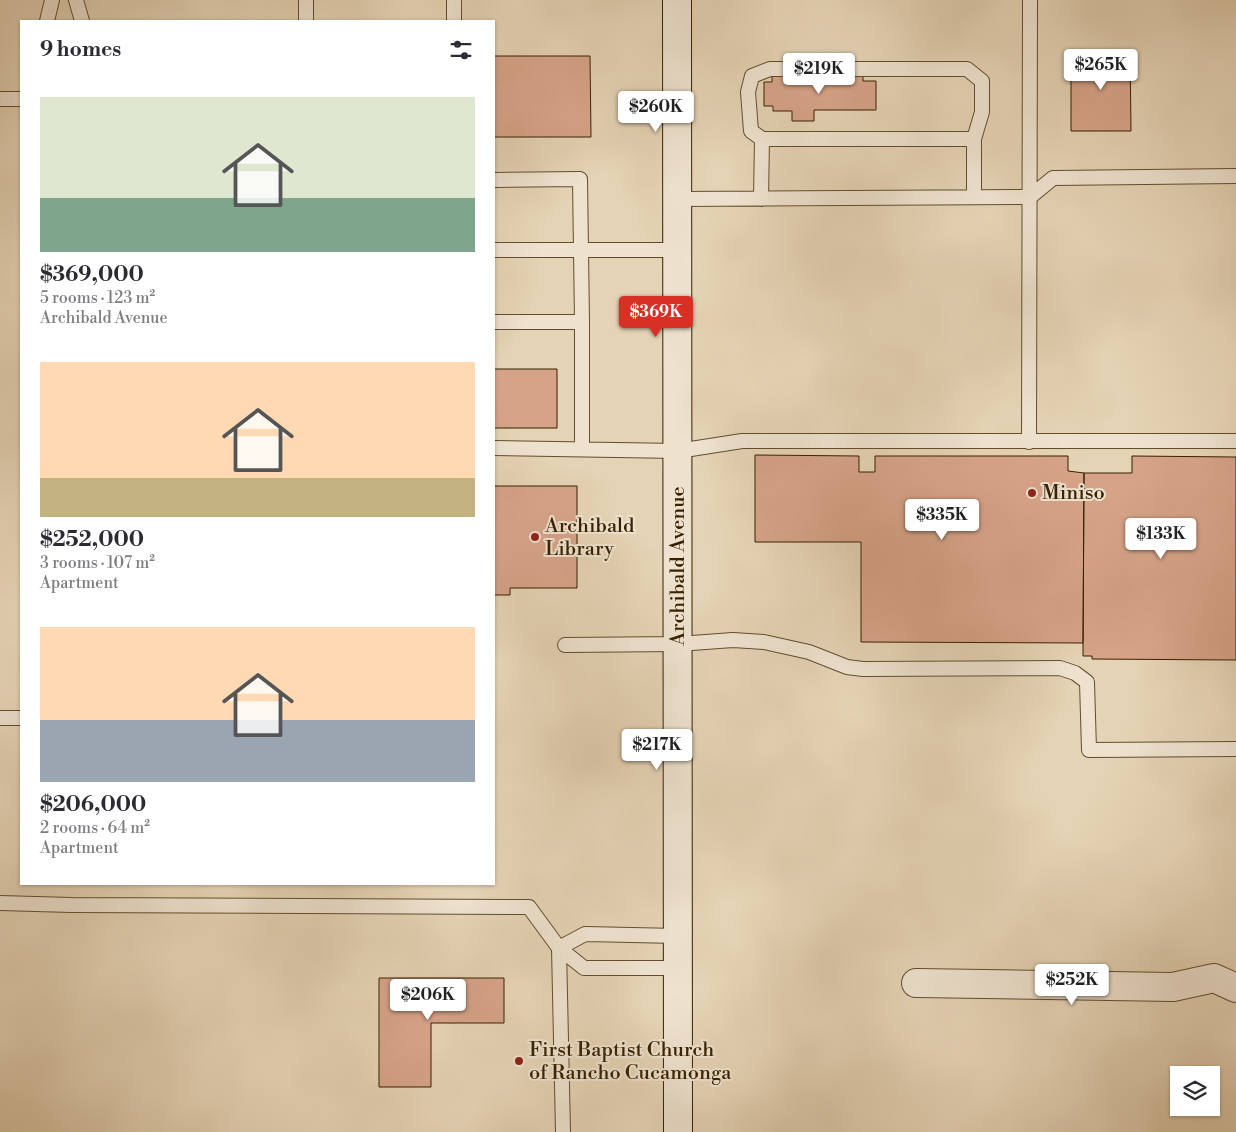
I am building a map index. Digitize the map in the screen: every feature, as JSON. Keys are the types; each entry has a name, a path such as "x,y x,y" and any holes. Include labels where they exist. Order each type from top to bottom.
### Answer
{"main road":[{"name":"Archibald Avenue","path":"677,0 678,1132"},
{"path":"916,983 1173,986 1214,978 1236,988"}],"lane":[{"path":"47,20 52,0"},
{"path":"76,0 82,20"},
{"path":"306,0 306,20"},
{"path":"454,0 454,20"},
{"path":"1029,442 1030,0"},
{"path":"974,139 762,139 751,131 748,92 752,76 770,69 967,68 982,81 982,112 974,139 974,197"},
{"path":"0,100 20,100"},
{"path":"762,139 762,199"},
{"path":"678,199 1030,197 1053,178 1236,176"},
{"path":"495,180 580,179 582,449"},
{"path":"495,250 677,250"},
{"path":"495,322 582,322"},
{"path":"495,448 678,451 742,441 1236,441"},
{"path":"565,645 678,644 733,640 764,642 810,652 847,667 863,669 1060,668 1075,673 1087,682 1090,750 1236,749"},
{"path":"0,718 20,718"},
{"path":"0,903 81,906 529,907 559,948 584,968 678,968"},
{"path":"559,948 585,934 678,936"},
{"path":"559,948 563,1132"}],"building":[{"path":"1071,50 1130,50 1131,131 1071,131"},
{"path":"495,56 590,56 591,137 495,137"},
{"path":"772,76 863,76 863,81 876,81 876,110 814,110 814,121 792,121 792,111 773,111 773,106 764,106 764,82 772,82"},
{"path":"495,369 557,369 557,428 495,428"},
{"path":"755,455 859,456 859,472 875,472 875,456 1068,456 1068,471 1084,473 1083,643 861,642 861,542 755,542"},
{"path":"1132,456 1236,457 1236,660 1092,659 1092,656 1083,656 1084,473 1132,473"},
{"name":"Archibald Library","path":"495,486 577,486 577,588 510,588 510,595 495,595"},
{"path":"379,978 504,978 504,1023 431,1023 431,1087 379,1087"}],"place":[{"name":"Miniso","path":"1032,493"},
{"name":"Archibald Library","path":"535,537"},
{"name":"First Baptist Church of Rancho Cucamonga","path":"519,1061"}]}
